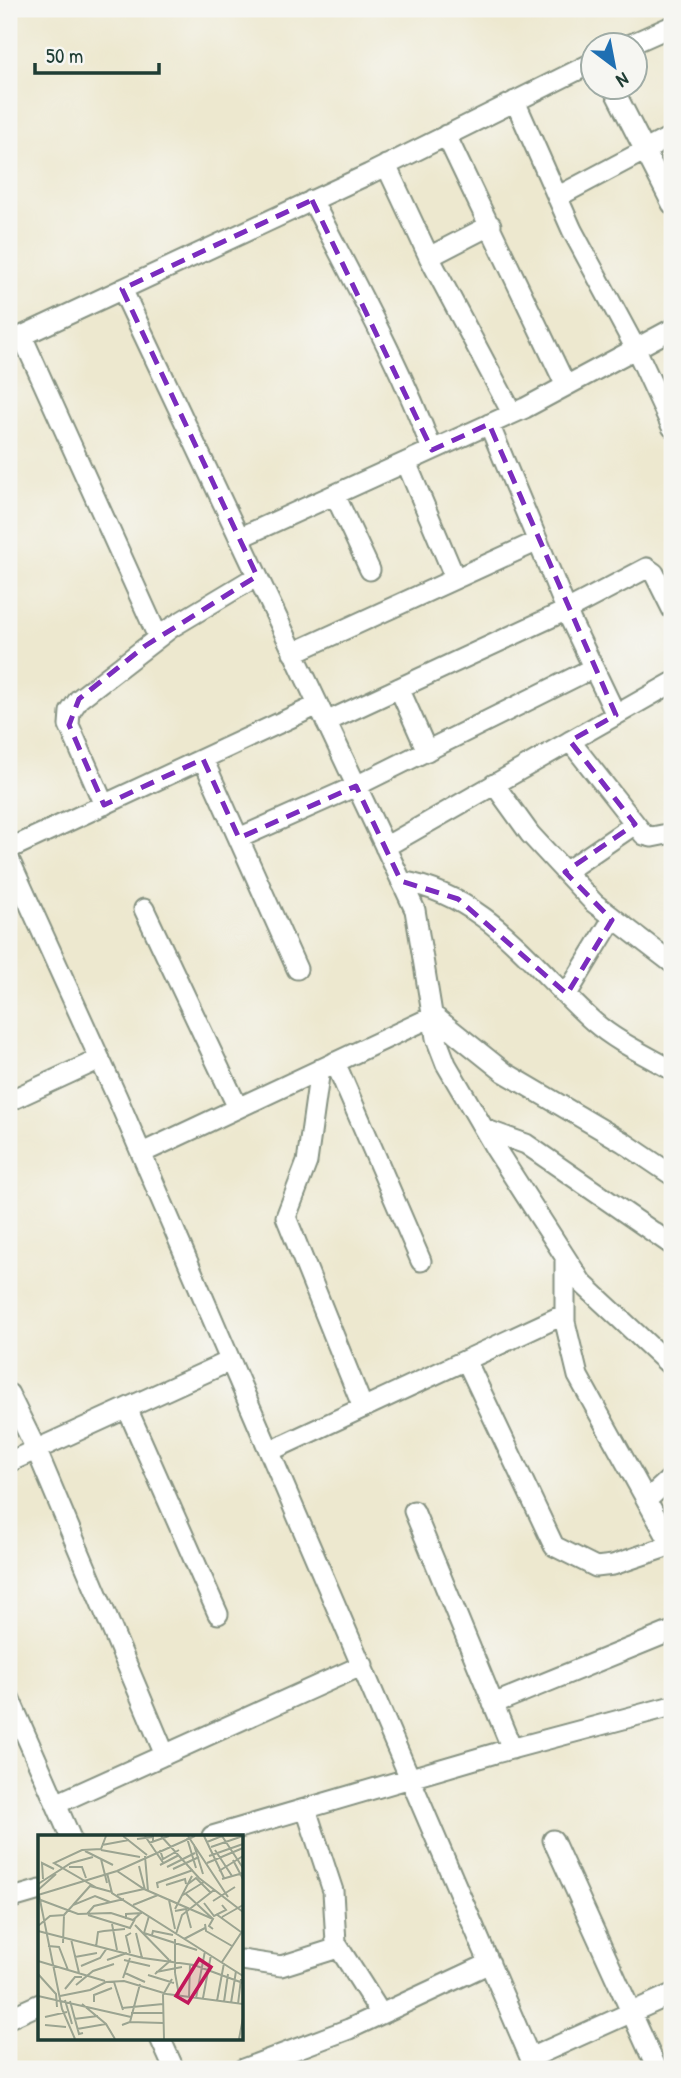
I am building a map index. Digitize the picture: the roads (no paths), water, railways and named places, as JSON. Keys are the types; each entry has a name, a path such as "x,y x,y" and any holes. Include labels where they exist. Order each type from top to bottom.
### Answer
{"street":[{"path":"650,36 672,26"},
{"path":"158,637 15,339 386,165 580,68"},
{"path":"515,101 583,254 636,349 672,427"},
{"path":"620,102 672,204"},
{"path":"446,135 566,386"},
{"path":"557,197 672,136"},
{"path":"386,165 429,257 512,414"},
{"path":"312,200 418,411 432,450"},
{"path":"429,257 491,225"},
{"path":"122,289 415,910 436,1038 446,1064 565,1257 596,1300 672,1367"},
{"path":"239,538 512,414 672,329"},
{"path":"489,424 567,610 616,715"},
{"path":"406,463 455,578"},
{"path":"335,495 370,570"},
{"path":"293,653 538,541"},
{"path":"9,849 203,758 322,713 400,688 567,610 647,568 654,573 672,609"},
{"path":"104,805 69,725 70,712 79,699 158,637 257,576"},
{"path":"239,838 356,786 593,668"},
{"path":"385,847 672,683"},
{"path":"400,688 428,751"},
{"path":"570,741 644,835 652,837 672,833"},
{"path":"203,758 297,969"},
{"path":"494,784 530,834 612,920 672,963"},
{"path":"652,837 672,817"},
{"path":"565,872 635,824"},
{"path":"9,859 142,1153 533,2064 629,2013 672,1994"},
{"path":"401,881 438,889 458,900 524,951 593,1021 619,1041 672,1070"},
{"path":"144,909 238,1108"},
{"path":"568,994 612,920"},
{"path":"142,1153 434,1016"},
{"path":"434,1016 504,1072 623,1142 672,1175"},
{"path":"9,1101 100,1059"},
{"path":"328,1066 421,1261"},
{"path":"328,1066 307,1162 286,1217 363,1408"},
{"path":"484,1129 526,1144 672,1245"},
{"path":"466,1360 554,1546 596,1567 613,1565 672,1545 578,1376 570,1352 565,1314 565,1257"},
{"path":"270,1451 565,1314"},
{"path":"9,1462 230,1361"},
{"path":"9,1394 36,1449 165,1755"},
{"path":"127,1408 218,1614"},
{"path":"648,1500 672,1477"},
{"path":"414,1511 512,1749"},
{"path":"493,1704 672,1630"},
{"path":"55,1804 363,1665"},
{"path":"9,1697 70,1835"},
{"path":"215,1835 512,1749 672,1706"},
{"path":"306,1809 333,1891 332,1911 338,1948 381,2014"},
{"path":"553,1840 629,2013 657,2069"},
{"path":"9,1899 38,1891"},
{"path":"243,1960 281,1966 338,1948"},
{"path":"243,2069 381,2014 490,1963"},
{"path":"9,2018 38,2005"},
{"path":"160,2039 174,2069"}]}
